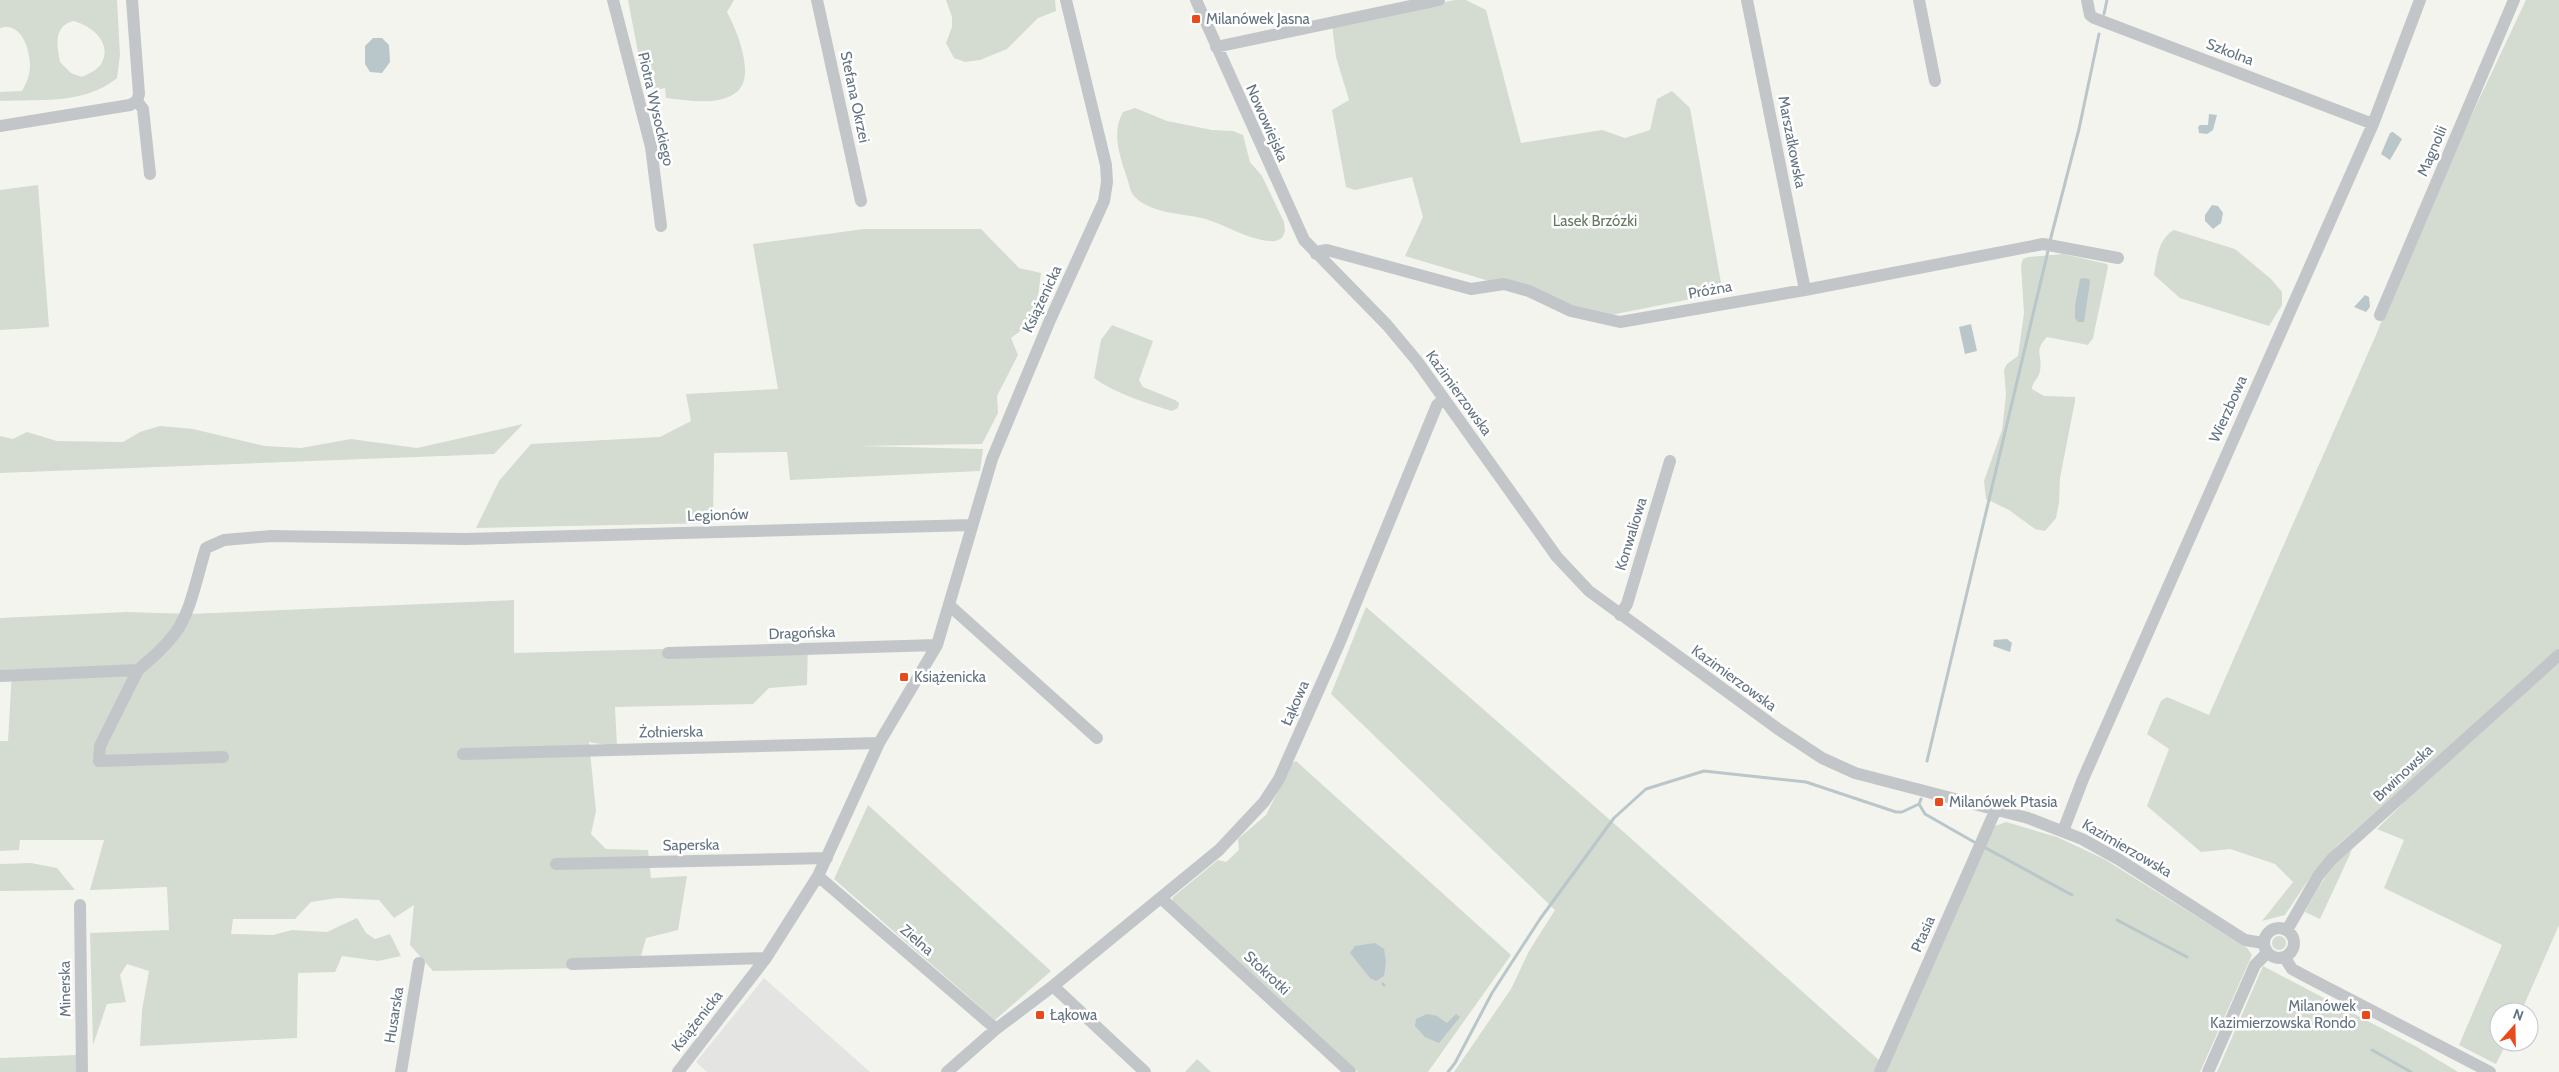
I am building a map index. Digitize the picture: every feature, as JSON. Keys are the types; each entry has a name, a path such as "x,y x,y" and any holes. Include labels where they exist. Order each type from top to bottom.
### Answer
{"street":[{"path":"0,126 130,105 137,101 139,94 132,0"},
{"name":"Piotra Wysockiego","path":"613,0 651,147 661,226"},
{"name":"Stefana Okrzei","path":"817,0 861,201"},
{"name":"Książenicka","path":"678,1072 766,958 818,876 879,743 937,645 992,459 1028,370 1104,201 1107,182 1106,165 1066,0"},
{"name":"Nowowiejska","path":"1196,0 1289,210 1304,240 1316,254"},
{"path":"1216,47 1439,0"},
{"name":"Marszałkowska","path":"1747,0 1805,290"},
{"path":"1919,0 1935,81"},
{"name":"Szkolna","path":"2087,0 2090,15 2094,18 2373,124"},
{"name":"Wierzbowa","path":"2063,830 2083,780 2373,124 2420,0"},
{"name":"Magnolii","path":"2380,314 2514,0"},
{"path":"137,101 143,109 150,174"},
{"name":"Próżna","path":"1316,254 1327,250 1471,289 1504,284 1529,291 1571,311 1620,322 1805,290 2043,244 2118,258"},
{"name":"Kazimierzowska","path":"1316,254 1358,293 1387,325 1444,399 1557,557 1589,591 1620,615 1785,734 1822,758 1855,773 1996,809 2063,830 2110,854 2245,940 2265,948"},
{"name":"Łąkowa","path":"947,1072 996,1029 1053,986 1219,850 1264,802 1279,779 1339,644 1436,404 1444,399"},
{"name":"Konwaliowa","path":"1620,615 1627,604 1670,461"},
{"name":"Legionów","path":"138,670 159,653 177,631 185,615 206,548 224,540 271,536 465,539 972,525"},
{"path":"949,605 1097,738"},
{"name":"Dragońska","path":"668,653 937,645"},
{"name":"Brwinowska","path":"2287,930 2318,876 2332,859 2559,655"},
{"path":"0,676 138,670 100,746 99,761 224,757"},
{"name":"Żołnierska","path":"463,754 879,743"},
{"name":"Ptasia","path":"1880,1072 1996,809"},
{"name":"Saperska","path":"556,864 827,858"},
{"name":"Zielna","path":"818,876 996,1029"},
{"name":"Stokrotki","path":"1161,898 1350,1072"},
{"name":"Minerska","path":"80,905 82,1072"},
{"path":"2208,1072 2255,965 2265,948 2264,938 2271,930 2282,928 2291,934 2294,944 2290,954 2285,958 2275,958 2265,948"},
{"path":"572,964 766,958"},
{"path":"2285,958 2292,969 2490,1072"},
{"name":"Husarska","path":"402,1072 419,963"},
{"path":"1053,986 1145,1072"}],"shaded area":[{"path":"373,38 382,38 389,45 390,62 382,73 370,72 365,64 365,46"},
{"path":"2209,114 2217,115 2213,130 2207,134 2199,133 2198,127 2200,125 2208,125"},
{"path":"2393,132 2402,139 2390,160 2381,154 2390,133"},
{"path":"2212,205 2218,206 2223,213 2221,223 2213,229 2205,221 2205,215"},
{"path":"2080,279 2089,279 2090,282 2084,322 2078,322 2075,318 2075,306"},
{"path":"2365,295 2369,297 2370,307 2366,312 2354,307"},
{"path":"1971,324 1977,351 1965,354 1959,327"},
{"path":"2007,639 2012,643 2010,652 1993,646 1994,640"},
{"path":"1375,943 1384,949 1386,962 1384,976 1376,981 1370,978 1350,953 1355,946"},
{"path":"764,978 870,1072 707,1072 696,1062"},
{"path":"1427,1014 1437,1016 1447,1023 1456,1014 1460,1017 1439,1043 1425,1037 1415,1026 1416,1019"}],"green space":[{"path":"0,0 117,0 120,55 117,78 104,87 76,97 0,101 0,92 22,91 28,78 30,59 26,44 19,32 7,27 0,28","holes":["73,21 97,34 104,46 105,53 100,66 82,77 71,73 60,62 58,43 59,32 62,28"]},
{"path":"628,0 734,0 727,12 736,31 743,55 745,67 741,87 734,94 726,98 701,101 666,98 665,88 655,90 644,84"},
{"path":"946,0 1055,0 1056,11 1038,18 1007,49 980,60 965,62 954,58 946,43 952,27 952,17"},
{"name":"Lasek Brzózki","path":"1455,0 1466,0 1486,10 1521,143 1602,130 1625,138 1650,130 1657,99 1672,91 1690,108 1721,283 1716,294 1606,316 1405,256 1423,217 1412,177 1355,190 1346,187 1332,110 1349,100 1336,57 1332,25"},
{"path":"2526,0 2559,0 2559,649 2338,845 2313,873 2285,915 2262,921 2293,882 2275,864 2230,849 2201,852 2147,806 2169,749 2147,734 2161,701 2167,697 2209,715 2376,335 2451,146 2458,144"},
{"path":"1135,108 1167,121 1212,130 1233,131 1243,135 1250,162 1262,176 1284,222 1285,231 1282,238 1272,241 1253,238 1202,218 1157,210 1134,196 1122,161 1117,136 1119,120 1123,112"},
{"path":"38,185 49,327 0,330 0,190"},
{"path":"864,229 981,229 1019,268 1041,273 1035,310 1027,324 1011,338 1018,355 997,396 998,413 982,444 858,446 983,449 980,471 790,480 787,452 714,453 713,523 476,528 499,481 531,444 660,437 691,421 686,394 778,389 753,244"},
{"path":"2174,230 2235,249 2271,279 2282,292 2282,305 2269,326 2180,298 2154,275 2161,244"},
{"path":"2063,254 2107,264 2108,267 2093,338 2088,345 2047,337 2039,350 2040,371 2032,389 2044,396 2075,397 2060,478 2056,518 2045,531 2035,529 2009,510 1986,499 1984,481 2002,430 2006,395 2004,370 2007,364 2018,356 2024,313 2021,265 2023,259"},
{"path":"1112,325 1153,341 1139,380 1143,387 1175,400 1179,403 1178,408 1172,411 1142,401 1112,389 1094,378 1101,340"},
{"path":"523,424 494,454 0,473 0,436 13,439 27,432 57,441 123,442 140,432 160,426 193,429 265,446 301,448 351,439 417,448"},
{"path":"514,600 514,653 808,645 807,685 769,688 753,704 615,707 617,747 589,742 596,811 591,834 606,849 648,850 651,878 687,876 678,930 646,938 638,967 433,971 410,945 414,905 394,918 379,900 337,898 311,902 295,919 233,919 231,934 273,935 292,930 327,932 357,918 366,933 375,939 390,934 401,956 378,961 342,956 335,972 298,973 297,1038 140,1046 142,1010 149,971 127,964 120,975 126,1002 107,1004 93,1045 90,933 169,930 167,887 90,890 104,840 20,840 19,850 0,851 0,741 8,741 12,671 0,671 0,618 127,612 190,614"},
{"path":"1366,607 1617,826 1880,1061 1992,827 2006,822 2057,837 2104,859 2247,948 2252,955 2200,1072 1454,1072 1511,989 1529,951 1555,910 1331,694"},
{"path":"2559,663 2559,925 2525,1002 2489,1002 2489,1052 2502,1052 2496,1064 2459,1045 2502,945 2384,888 2404,840 2377,829 2435,772"},
{"path":"1296,761 1511,955 1428,1072 1358,1072 1172,903 1173,897 1218,860 1226,862 1239,850 1238,839 1266,815 1292,763"},
{"path":"868,805 1051,971 995,1020 834,879"},
{"path":"2352,850 2320,919 2305,912 2319,886 2337,862"},
{"path":"31,863 57,868 75,890 0,891 0,864"},
{"path":"2276,936 2282,936 2286,943 2282,950 2276,950 2272,946 2272,940"},
{"path":"2263,966 2417,1047 2458,1072 2217,1072"},
{"path":"76,1055 77,1072 0,1072 0,1058"},
{"path":"1197,1059 1211,1072 1185,1072"}],"waterway":[{"path":"2104,14 2107,0"},
{"path":"2050,241 2079,129 2099,34"},
{"path":"1927,761 2048,251"},
{"path":"1448,1072 1455,1063 1492,993 1540,919 1614,818 1646,789 1704,771 1806,782 1896,812 1902,812 1919,804 1921,799"},
{"path":"1919,804 1925,814 1974,842"},
{"path":"1984,847 2072,895"},
{"path":"2117,920 2187,957"},
{"path":"2372,1050 2411,1072"}],"place":[{"name":"Milanówek Jasna","path":"1196,19"},
{"name":"Książenicka","path":"904,677"},
{"name":"Milanówek Ptasia","path":"1939,802"},
{"name":"Łąkowa","path":"1040,1015"},
{"name":"Milanówek Kazimierzowska Rondo","path":"2366,1015"}]}
